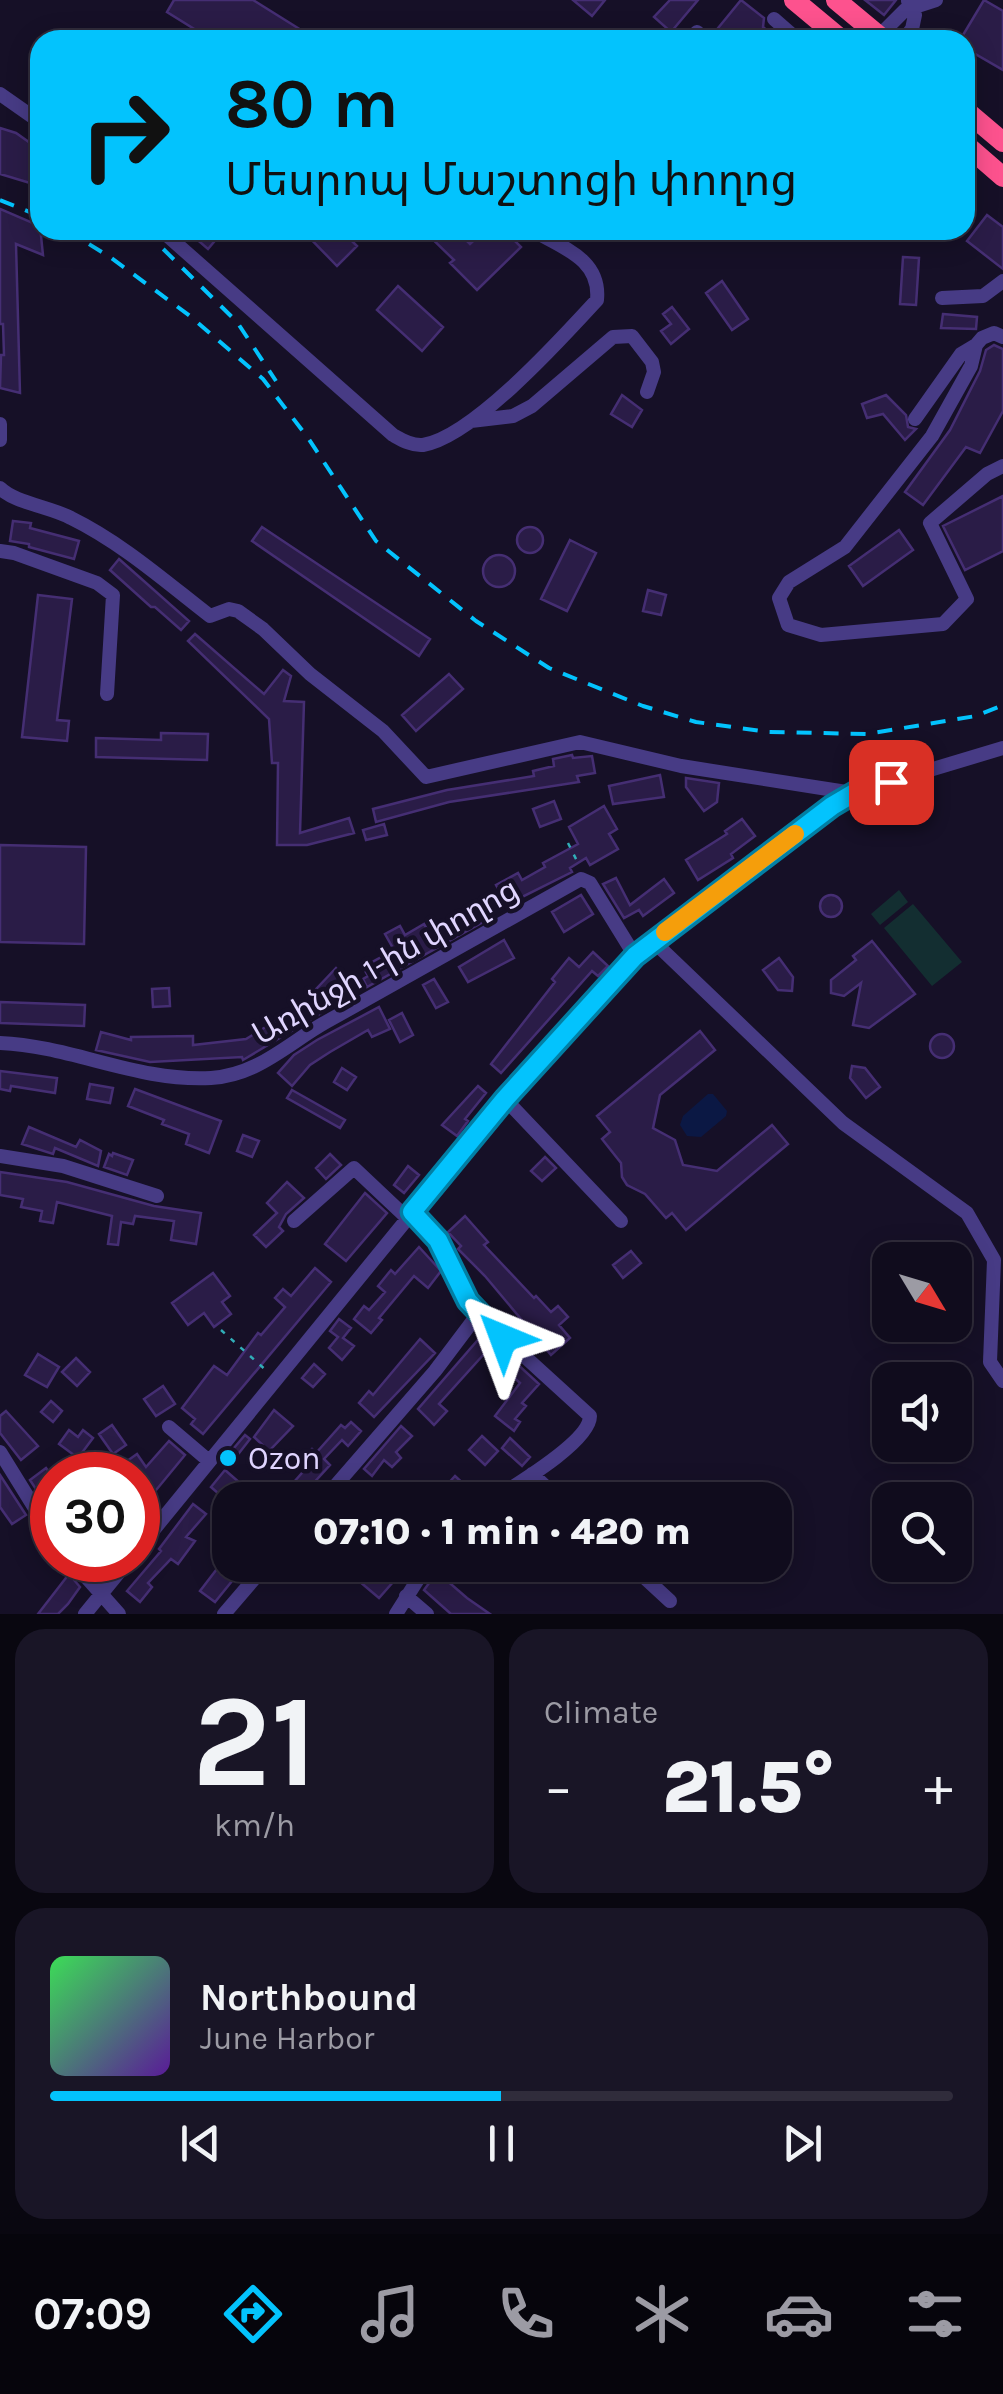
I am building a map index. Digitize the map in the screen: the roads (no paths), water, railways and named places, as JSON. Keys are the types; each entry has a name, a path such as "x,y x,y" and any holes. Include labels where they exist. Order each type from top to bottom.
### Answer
{"highway":[{"path":"794,0 830,30"},
{"path":"836,0 870,30"},
{"path":"975,118 1003,142"},
{"path":"975,153 1003,177"}],"street":[{"path":"887,30 910,4 936,0"},
{"path":"910,4 916,14 911,30"},
{"path":"774,19 787,30"},
{"path":"0,94 30,115"},
{"path":"173,240 393,436 423,445 467,421 519,382 597,300 598,284 592,270 583,260 549,240"},
{"path":"942,298 983,296 1003,282"},
{"path":"915,419 961,354 994,333 1003,337"},
{"path":"467,421 513,416 532,406 612,337 626,334 636,339 652,362 654,372 647,392"},
{"path":"976,345 971,366 932,436 845,546 789,582 778,598 788,626 821,634 943,624 967,599 930,523 987,474 1003,466"},
{"path":"0,424 0,440"},
{"path":"0,488 12,497 71,518 135,557 210,616 229,609 238,611 310,674 361,711 426,776 580,742 681,766 854,793"},
{"path":"0,552 14,552 97,582 113,595 106,694"},
{"path":"160,1522 505,1099 635,956 854,793 1003,748"},
{"name":"Առինջի 1-ին փողոց","path":"0,1043 52,1050 136,1074 210,1078 239,1074 257,1068 301,1036 581,880 586,880 635,956"},
{"path":"653,941 843,1124 967,1213 994,1260 990,1362 1003,1381"},
{"path":"505,1099 622,1222"},
{"path":"0,1156 63,1166 157,1196"},
{"path":"294,1221 354,1168 438,1240 478,1314 590,1416 586,1432 520,1482"},
{"path":"338,1482 478,1314"},
{"path":"169,1426 209,1461"},
{"path":"0,1452 30,1500"},
{"path":"532,1474 541,1482"},
{"path":"92,1582 119,1614"},
{"path":"85,1614 111,1582"},
{"path":"224,1614 251,1582"},
{"path":"396,1614 415,1582"},
{"path":"650,1582 670,1600"},
{"path":"406,1596 427,1614"}],"water":[{"path":"713,1094 727,1111 726,1116 701,1137 687,1136 680,1125 683,1116"}],"railway":[{"path":"0,200 30,212"},
{"path":"82,240 190,316 263,379 308,438 376,541 476,621 549,668 643,706 696,722 769,732 867,734 976,716 1003,705"},
{"path":"154,240 237,322 276,381"}],"place":[{"name":"Ozon","path":"228,1458"}]}
